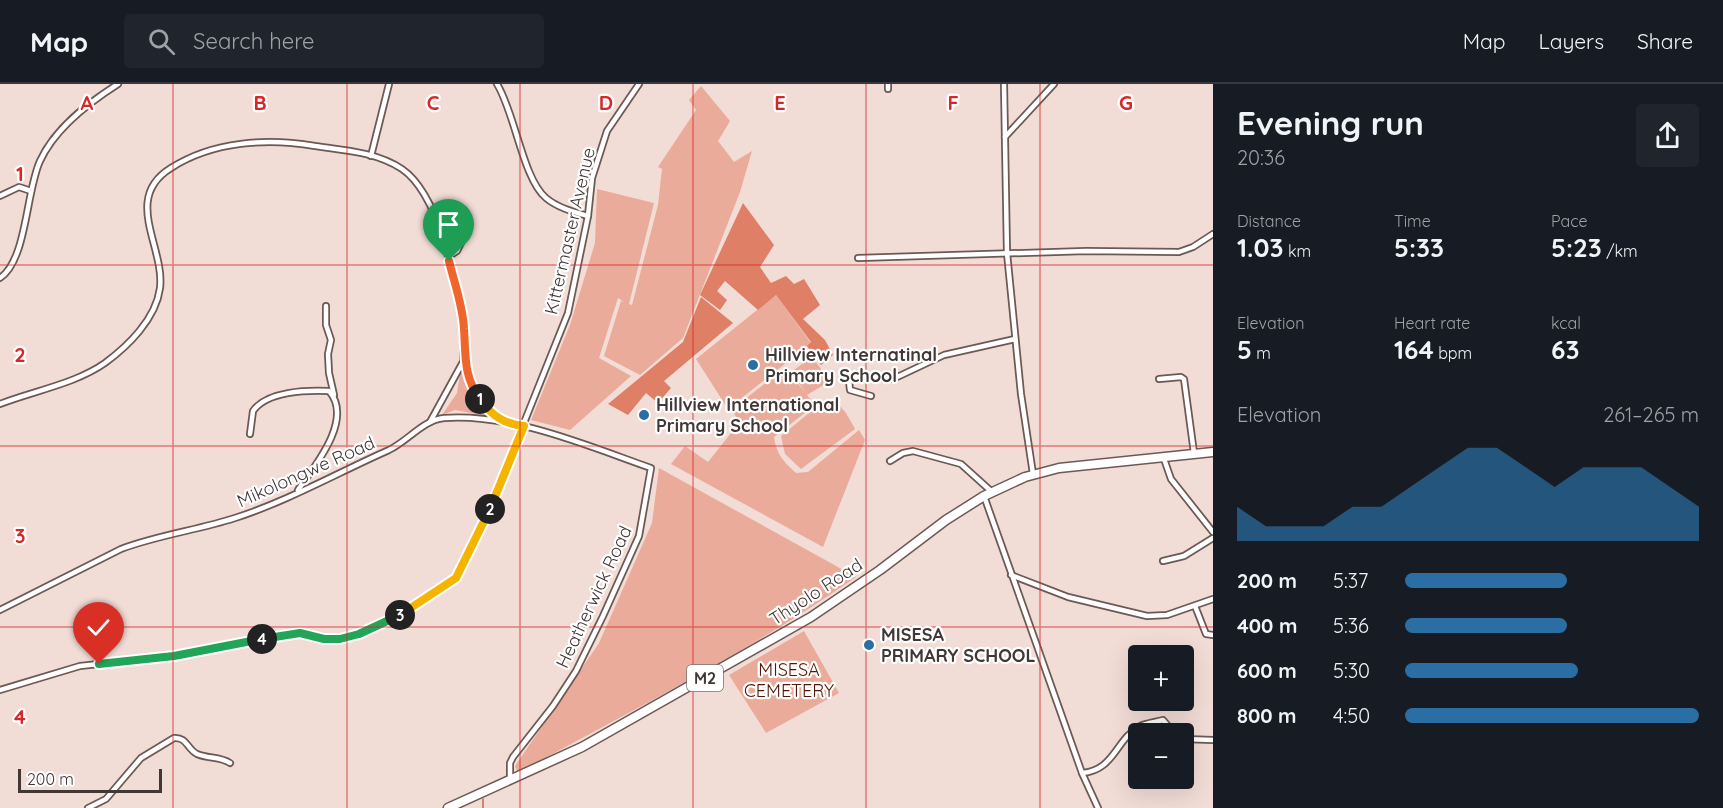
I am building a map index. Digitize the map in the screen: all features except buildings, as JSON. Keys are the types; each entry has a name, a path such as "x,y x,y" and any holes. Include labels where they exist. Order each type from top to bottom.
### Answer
{"highway":[{"name":"Thyolo Road","path":"448,808 510,781 642,715 811,617 880,570 946,519 992,492 1033,474 1059,468 1213,452"}],"street":[{"path":"0,278 7,272 16,256 31,191 44,154 74,116 94,99 118,84"},
{"path":"371,156 389,84"},
{"path":"497,84 510,111 536,186 548,200 561,208 588,216"},
{"name":"Kittermaster Avenue","path":"0,690 80,666 174,656 300,633 324,639 340,639 359,634 398,616 456,578 479,535 568,313 588,216 592,178 607,131 639,84"},
{"path":"1004,84 1008,253 1015,339 1033,474"},
{"path":"1005,137 1054,84"},
{"path":"0,405 91,371 125,346 140,330 156,302 160,287 157,255 147,220 148,201 156,179 166,171 202,152 249,143 287,141 371,156 401,168 414,179 426,195 448,257 464,328 466,373 487,410 507,424"},
{"path":"0,196 19,187 31,191"},
{"path":"448,257 457,251 466,233"},
{"path":"858,258 1008,253 1179,252 1213,234"},
{"path":"297,492 332,438 337,411 329,373 328,354 331,340 326,325 326,306"},
{"path":"870,396 850,390 849,381 856,376 893,379 944,355 1015,339"},
{"path":"430,422 464,360"},
{"path":"1159,379 1181,377 1184,379 1194,453"},
{"path":"250,434 253,411 279,395 318,390 329,391 334,397"},
{"name":"Mikolongwe Road","path":"0,610 141,541 235,518 297,492 393,448 430,422 445,418 461,418 524,426"},
{"name":"Heatherwick Road","path":"510,781 510,763 513,757 553,706 576,670 639,536 651,468 524,426"},
{"path":"890,461 910,451 962,464 992,492"},
{"path":"1163,456 1174,483 1213,532"},
{"path":"984,496 1082,773 1098,808"},
{"path":"1205,520 1213,518"},
{"path":"1163,561 1184,556 1213,537"},
{"path":"1011,575 1068,597 1147,616 1167,615 1213,599"},
{"path":"1195,606 1206,634 1213,635"},
{"path":"1149,723 1163,720 1166,723"},
{"path":"1082,773 1100,770 1128,737"},
{"path":"88,808 106,799 141,758 174,738 184,740 199,755 220,756 230,764"},
{"path":"1194,739 1213,740"}],"green space":[{"path":"701,86 730,121 718,141 734,162 752,151 740,192 683,338 640,375 604,356 621,301 624,302 618,298 599,358 631,376 570,430 531,420 570,325 595,243 597,189 654,203 629,304 632,305 658,205 662,169 658,167 696,110 689,100"},
{"path":"776,295 811,343 728,409 696,359"},
{"path":"812,357 830,381 807,395 815,405 774,437 781,457 796,473 808,472 859,430 865,440 823,547 671,464 685,446 708,462 739,423 732,409 785,368 806,393 791,372"},
{"path":"461,368 467,384 487,416 455,410 442,415 457,393"},
{"path":"826,399 834,399 846,413 855,429 801,469 785,454 781,436"},
{"path":"659,468 856,577 732,655 518,773 515,766 599,643 652,523"},
{"name":"MISESA CEMETERY","path":"804,631 839,693 766,733 729,675"}],"shaded area":[{"path":"743,203 774,245 760,267 771,283 786,276 794,284 804,279 820,305 803,319 825,340 833,355 821,365 807,346 811,342 776,295 758,310 725,281 717,291 727,300 720,310 700,295"},
{"path":"701,297 733,323 664,381 671,388 658,403 646,393 628,415 608,404 683,342"}],"waterway":[{"path":"483,799 483,808"}],"place":[{"name":"Hillview Internatinal Primary School","path":"753,365"},
{"name":"Hillview International Primary School","path":"644,415"},
{"name":"MISESA PRIMARY SCHOOL","path":"869,645"}],"route":[{"path":"99,664 174,656 300,633 327,640 340,639 359,634 398,616 456,578 479,535 524,426 507,424 487,410 466,373 463,355 464,328 449,261"}]}
